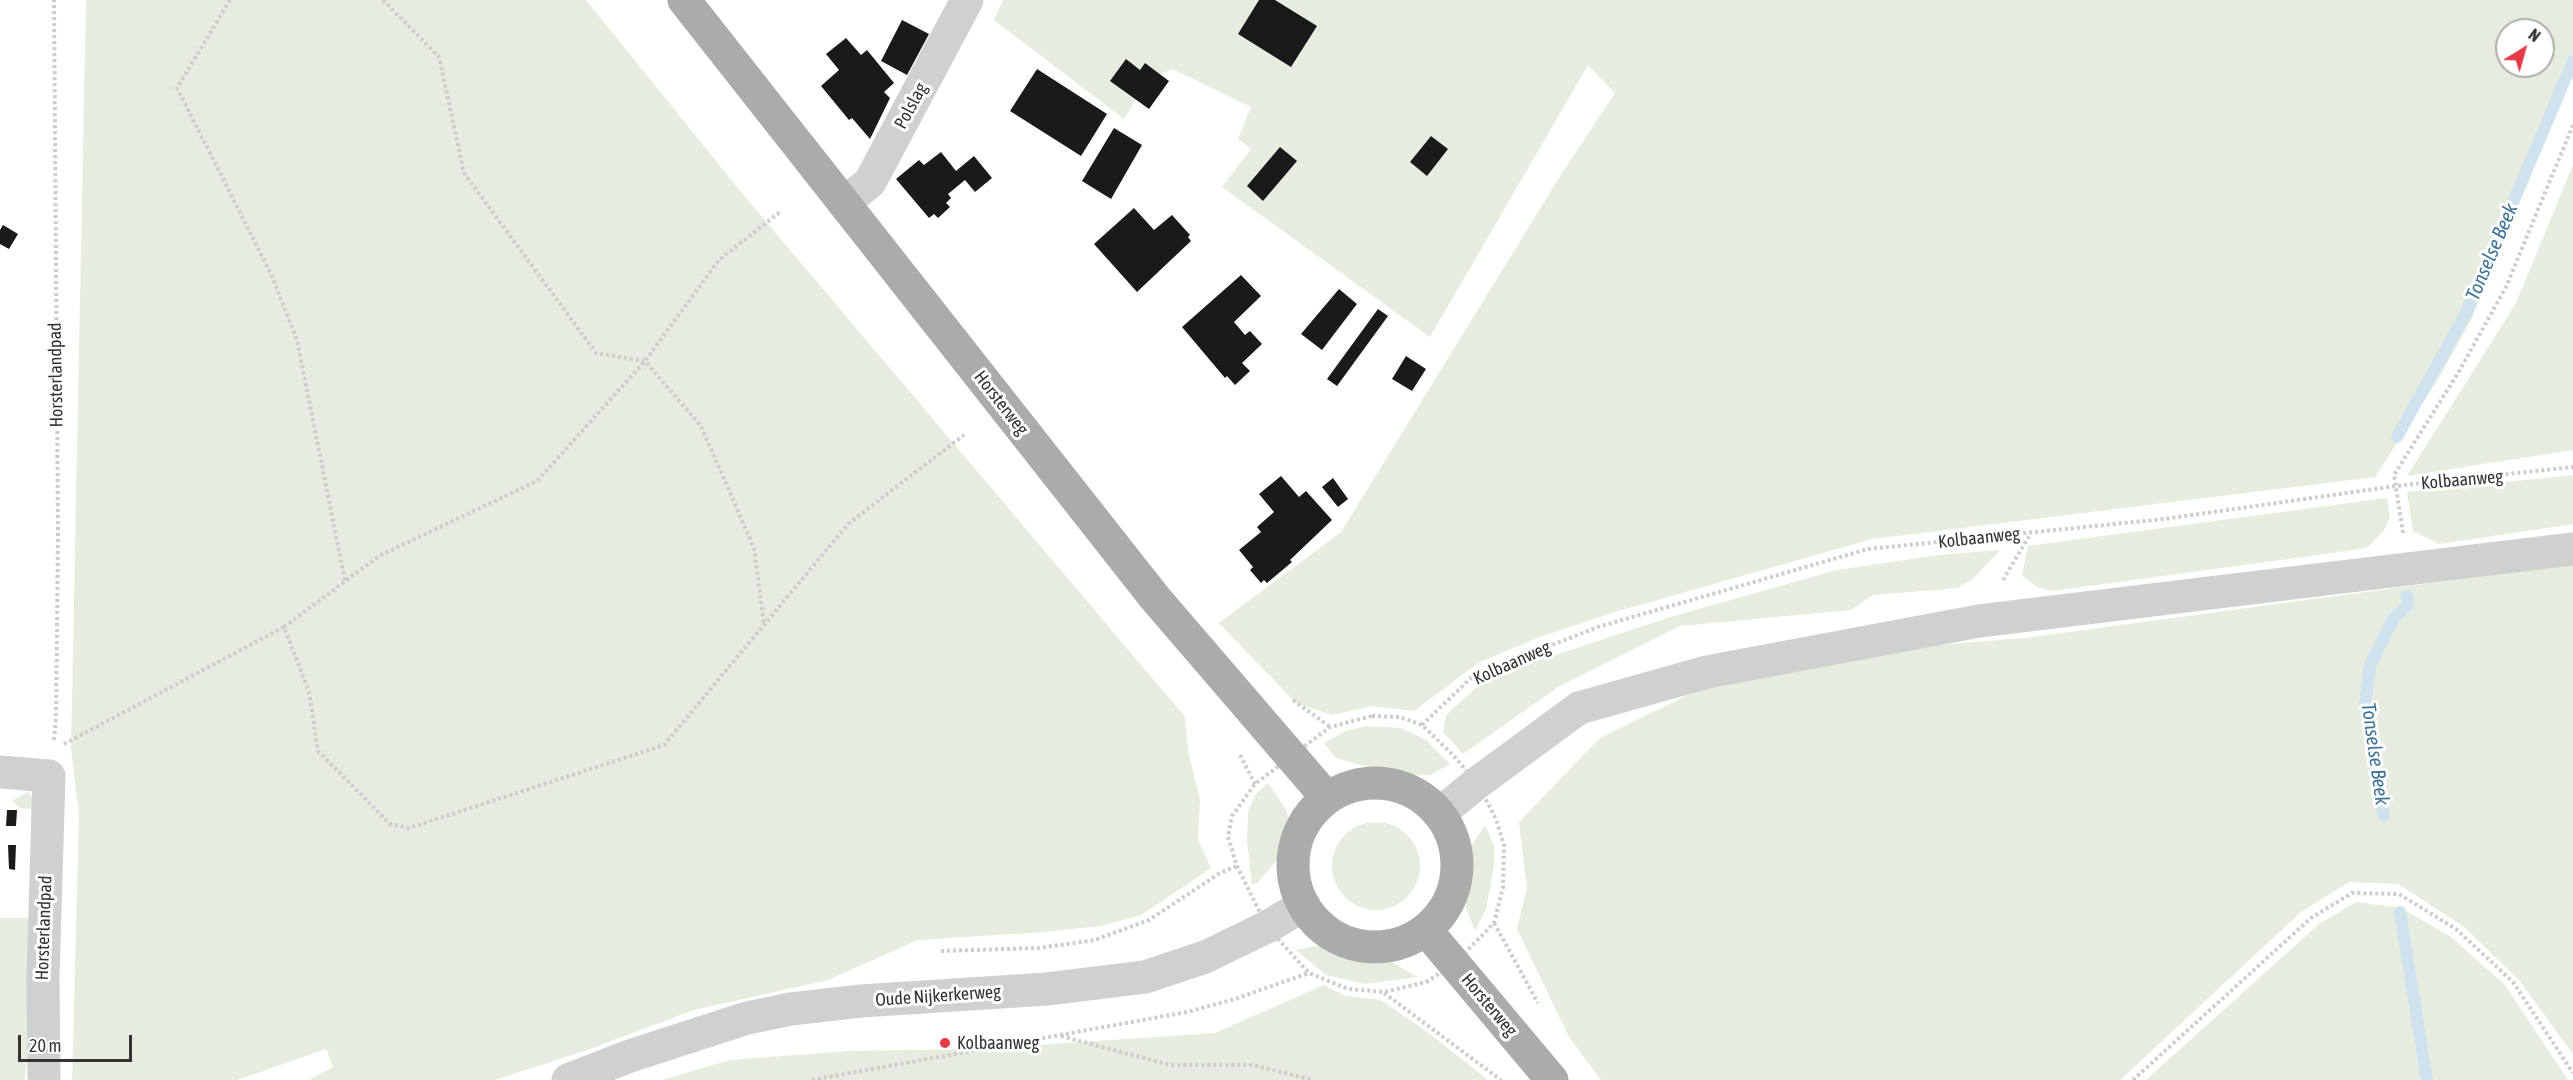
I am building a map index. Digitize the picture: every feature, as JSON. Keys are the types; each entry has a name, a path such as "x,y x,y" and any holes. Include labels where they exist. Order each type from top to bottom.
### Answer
{"main road":[{"name":"Horsterweg","path":"684,0 1155,598 1327,798"},
{"path":"1382,784 1399,786 1421,797 1440,814 1453,837 1457,862 1455,879 1443,912 1426,930 1405,942 1382,947 1359,946 1336,938 1318,924 1304,905 1295,883 1293,859 1298,836 1310,815 1327,798 1349,787 1382,784"},
{"name":"Horsterweg","path":"1426,930 1552,1080"}],"street":[{"name":"Polslag","path":"844,203 870,182 967,0"},
{"path":"1440,814 1477,783 1579,708 1707,672 1979,621 2573,549"},
{"path":"0,772 51,763"},
{"name":"Horsterlandpad","path":"44,1080 43,978 51,763"},
{"name":"Oude Nijkerkerweg","path":"568,1080 630,1056 747,1018 791,1009 861,1001 1047,989 1145,977 1204,957 1267,927 1304,905"}],"path":[{"name":"Horsterlandpad","path":"51,763 56,717 58,536 54,0"},
{"path":"230,0 177,88 271,274 297,340 345,581"},
{"path":"383,0 439,57 464,173 597,353 645,361 701,426 754,548 764,624"},
{"path":"2408,570 2394,474 2458,372 2505,287 2573,125"},
{"path":"63,744 284,627 379,556 537,481 645,361 719,260 780,212"},
{"path":"284,627 309,692 318,751 390,824 409,828 664,745 848,524 964,435"},
{"name":"Kolbaanweg","path":"1330,728 1372,716 1399,717 1422,725 1473,676 1598,627 1868,549 2164,519 2396,486 2573,467"},
{"path":"1979,621 2032,532"},
{"path":"941,951 1039,948 1095,940 1149,920 1220,873 1237,866"},
{"path":"2133,1080 2311,918 2352,893 2399,894 2456,929 2513,982 2573,1073"},
{"path":"812,1080 1186,1012 1235,999 1309,973"},
{"path":"1384,993 1501,1080"},
{"path":"1057,1035 1170,1065 1253,1065 1313,1080"}],"shaded area":[{"path":"86,0 586,0 741,192 1185,717 1188,751 1200,800 1198,840 1211,868 1141,915 1100,926 918,940 828,980 694,1010 590,1049 495,1080 309,1080 333,1067 326,1049 237,1080 72,1080 79,815 71,749"},
{"path":"1003,0 2573,0 2573,69 2471,320 2440,376 2375,477 1872,539 1615,612 1537,638 1478,663 1414,711 1372,706 1332,715 1296,703 1219,623 1341,532 1562,173 1615,93 1588,65 1430,337 1222,187 1251,149 1238,139 1251,107 1172,69 1149,78 1124,119 994,20"},
{"path":"2573,165 2573,450 2407,476 2516,303"},
{"path":"2573,475 2573,524 2439,544 2413,531 2407,492"},
{"path":"2387,498 2390,517 2384,530 2368,547 2052,591 2037,587 2022,575 2028,546"},
{"path":"2000,550 1973,579 1958,588 1873,595 1851,610 1680,626 1558,687 1463,754 1443,732 1446,715 1478,686 1537,661 1674,616 1837,570 1939,555"},
{"path":"2573,564 2573,1054 2518,979 2463,926 2398,884 2349,882 2301,912 2120,1080 1601,1080 1569,1037 1517,929 1527,888 1519,822 1600,738 1700,689 1825,654 2025,638"},
{"path":"1367,726 1401,728 1426,740 1450,764 1430,775 1400,776 1336,758 1324,743 1346,731"},
{"path":"1268,783 1287,811 1290,835 1282,854 1258,882 1252,885 1247,840 1248,812 1255,795"},
{"path":"28,792 43,813 39,920 25,1080 0,1080 0,918 34,918 31,809 20,808 12,801"},
{"path":"1376,822 1393,825 1407,835 1417,849 1420,866 1417,883 1407,897 1393,907 1376,910 1359,907 1345,897 1335,883 1332,866 1335,849 1345,835 1359,825"},
{"path":"1485,825 1494,846 1494,866 1486,909 1475,931 1466,907 1465,869 1469,849"},
{"path":"2356,902 2401,908 2451,937 2505,985 2568,1080 2146,1080 2319,924"},
{"path":"1320,945 1386,959 1418,977 1364,984 1326,975 1296,950"},
{"path":"1324,985 1345,996 1381,1000 1430,1034 1488,1080 662,1080 730,1060 848,1051 979,1049 1215,1033"}],"building":[{"path":"1259,0 1275,0 1317,26 1291,67 1238,34"},
{"path":"902,20 929,34 907,75 881,61"},
{"path":"846,38 861,55 867,50 894,83 884,92 890,98 870,139 852,118 849,120 821,86 839,70 826,54"},
{"path":"1126,59 1140,70 1145,63 1169,81 1149,109 1110,81"},
{"path":"1037,69 1107,114 1081,156 1010,111"},
{"path":"1114,128 1142,145 1111,199 1082,181"},
{"path":"1431,136 1448,149 1427,176 1410,162"},
{"path":"1280,147 1297,161 1263,201 1247,186"},
{"path":"941,152 956,171 974,156 992,178 975,192 965,180 948,194 951,198 946,203 950,207 938,218 934,214 929,218 896,179 919,160 924,165"},
{"path":"1134,208 1154,230 1172,215 1190,235 1188,237 1191,241 1137,292 1094,244"},
{"path":"3,225 18,234 9,249 0,244 0,230"},
{"path":"1241,275 1261,296 1234,322 1245,335 1250,331 1262,344 1242,363 1250,371 1235,385 1227,376 1225,378 1182,327"},
{"path":"1339,289 1357,304 1322,350 1301,334"},
{"path":"1378,309 1388,316 1337,386 1327,379"},
{"path":"1406,356 1426,369 1412,391 1392,379"},
{"path":"1281,476 1299,497 1306,491 1332,520 1290,560 1292,562 1267,583 1264,580 1261,583 1250,570 1253,567 1239,550 1261,532 1257,527 1274,512 1259,494"},
{"path":"1333,478 1348,499 1338,507 1322,487"},
{"path":"7,810 17,810 16,826 6,826"},
{"path":"8,845 16,845 15,870 9,869"}],"waterway":[{"name":"Tonselse Beek","path":"2397,437 2467,311 2573,61"},
{"name":"Tonselse Beek","path":"2384,816 2365,705 2370,665 2393,619 2408,605 2407,596"},
{"name":"Tonselse Beek","path":"2400,912 2427,1080"}],"place":[{"name":"Kolbaanweg","path":"945,1043"}]}
